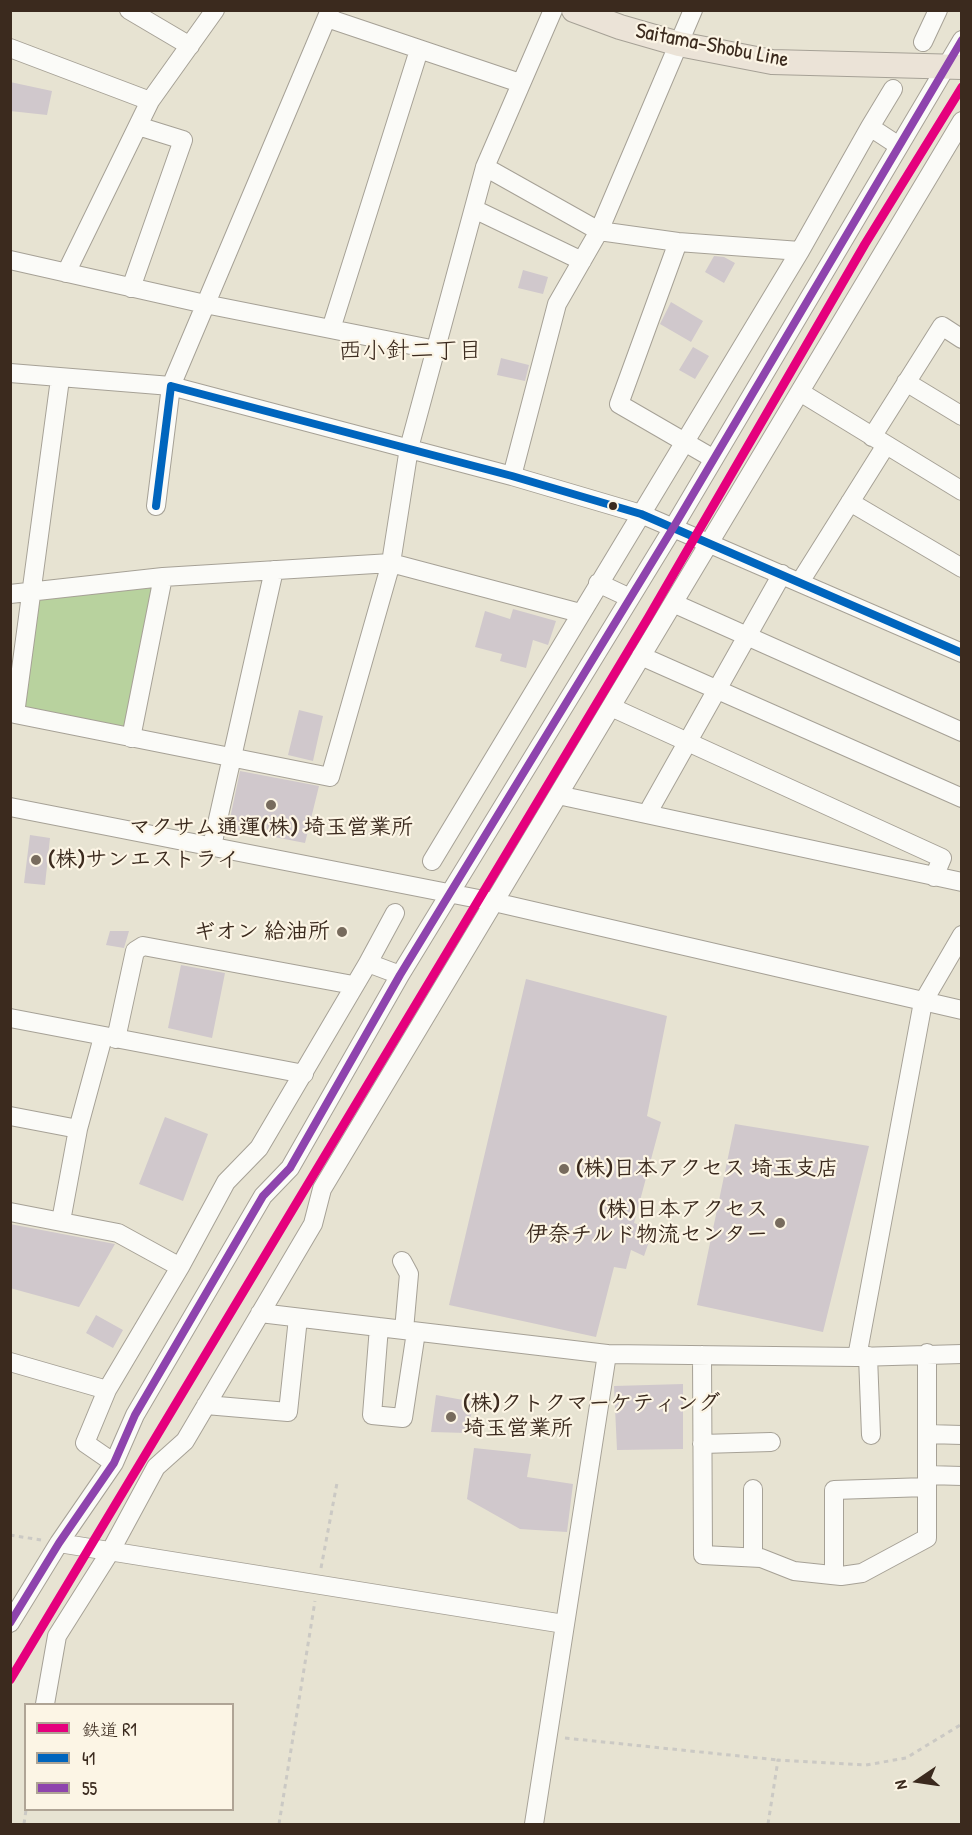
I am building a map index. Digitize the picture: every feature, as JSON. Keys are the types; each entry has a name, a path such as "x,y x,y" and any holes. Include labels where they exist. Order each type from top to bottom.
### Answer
{"main road":[{"name":"Saitama-Shobu Line","path":"574,10 620,27 679,44 772,62 954,67"}],"street":[{"path":"129,10 190,46"},
{"path":"66,273 150,101 215,10"},
{"path":"60,379 15,714 330,777 391,563 409,448 485,167 553,10"},
{"path":"512,476 557,304 599,231 693,10"},
{"path":"923,42 938,10"},
{"path":"156,506 171,386 329,14 419,50 520,83"},
{"path":"10,1623 58,1543 114,1463 135,1415 263,1196 290,1168 448,894 673,528 899,146 954,67 962,40"},
{"path":"10,48 150,101"},
{"path":"331,329 419,50"},
{"path":"432,861 800,251 893,89"},
{"path":"45,1703 57,1636 110,1552 156,1467 185,1441 206,1406 313,1224 322,1189 962,121"},
{"path":"131,288 183,140 138,126"},
{"path":"870,127 899,146"},
{"path":"485,167 599,231 678,242 800,251"},
{"path":"474,209 582,261"},
{"path":"678,242 619,404 714,459"},
{"path":"10,260 205,304 436,350"},
{"path":"800,582 850,502 906,382 942,326 962,339"},
{"path":"10,373 60,379 171,386 512,476 640,514 962,653"},
{"path":"906,382 962,416"},
{"path":"800,392 962,491"},
{"path":"850,502 962,568"},
{"path":"10,594 30,594 163,577 391,563 580,613"},
{"path":"212,846 274,570"},
{"path":"647,814 782,574"},
{"path":"131,738 163,577"},
{"path":"598,583 630,598"},
{"path":"673,603 962,732"},
{"path":"641,656 962,798"},
{"path":"611,707 687,744 942,858 934,877"},
{"path":"558,795 962,882"},
{"path":"10,807 494,902 962,1010"},
{"path":"114,1463 85,1443 106,1390 180,1267 226,1182 259,1149 395,913"},
{"path":"871,1435 862,1356 923,1002 962,935"},
{"path":"61,1221 78,1129 135,951 143,946 353,986"},
{"path":"368,963 400,975"},
{"path":"10,1018 304,1074"},
{"path":"10,1116 78,1129"},
{"path":"10,1212 118,1233 180,1267"},
{"path":"379,1327 372,1415 403,1418 410,1331 409,1274 402,1261"},
{"path":"260,1313 607,1354 862,1356 962,1354"},
{"path":"206,1406 288,1412 298,1318"},
{"path":"702,1355 703,1555 761,1558 794,1571 834,1575 861,1573 927,1538 927,1353"},
{"path":"534,1824 607,1354"},
{"path":"10,1362 106,1390"},
{"path":"927,1434 962,1435"},
{"path":"702,1444 771,1442"},
{"path":"834,1575 834,1490 962,1476"},
{"path":"753,1488 753,1557"},
{"path":"58,1543 564,1624"}],"path":[{"path":"279,1824 336,1483"},
{"path":"10,1535 58,1543"},
{"path":"548,1736 778,1760 866,1765 906,1758 962,1724"},
{"path":"768,1824 778,1760"}],"green space":[{"path":"150,588 156,593 129,725 120,729 26,711 20,704 36,604 40,599"}],"building":[{"path":"10,82 52,91 47,115 10,111"},
{"path":"714,256 724,257 735,263 724,283 705,272"},
{"path":"523,270 548,277 543,294 518,288"},
{"path":"671,302 703,321 691,342 660,324"},
{"path":"693,347 709,356 695,379 679,370"},
{"path":"501,358 529,365 525,381 497,375"},
{"path":"513,609 556,621 548,645 533,640 526,668 500,661 502,654 475,647 485,611 510,619"},
{"path":"299,710 323,716 313,761 288,755"},
{"path":"240,771 319,786 305,843 228,828"},
{"path":"30,835 50,838 45,885 24,883"},
{"path":"110,931 129,931 124,948 106,945"},
{"path":"181,965 225,973 212,1038 168,1028"},
{"path":"526,979 667,1016 647,1116 661,1122 634,1223 653,1230 644,1256 631,1250 626,1269 614,1267 596,1337 449,1305"},
{"path":"165,1117 208,1134 183,1201 139,1184"},
{"path":"735,1124 869,1146 823,1332 697,1305"},
{"path":"10,1224 115,1244 79,1307 10,1288"},
{"path":"96,1315 123,1330 113,1348 86,1333"},
{"path":"683,1384 683,1449 617,1450 614,1386"},
{"path":"436,1395 474,1402 467,1433 431,1432"},
{"path":"474,1448 531,1454 527,1477 573,1484 567,1532 520,1529 467,1499"}],"rail line":[{"name":"R1","path":"10,1680 648,618 865,244 962,87"}],"transit line":[{"name":"55","path":"10,1623 59,1543 114,1463 135,1415 263,1196 290,1168 400,975 673,528 962,40"},
{"name":"41","path":"156,506 171,386 512,476 641,514 962,653"}],"place":[{"name":"マクサム通運(株) 埼玉営業所","path":"271,805"},
{"name":"(株)サンエストライ","path":"36,860"},
{"name":"ギオン 給油所","path":"342,932"},
{"name":"(株)日本アクセス 埼玉支店","path":"564,1169"},
{"name":"(株)日本アクセス 伊奈チルド物流センター","path":"780,1223"},
{"name":"(株)クトクマーケティング 埼玉営業所","path":"451,1417"}],"district":[{"name":"西小針二丁目","path":"410,352"}]}
